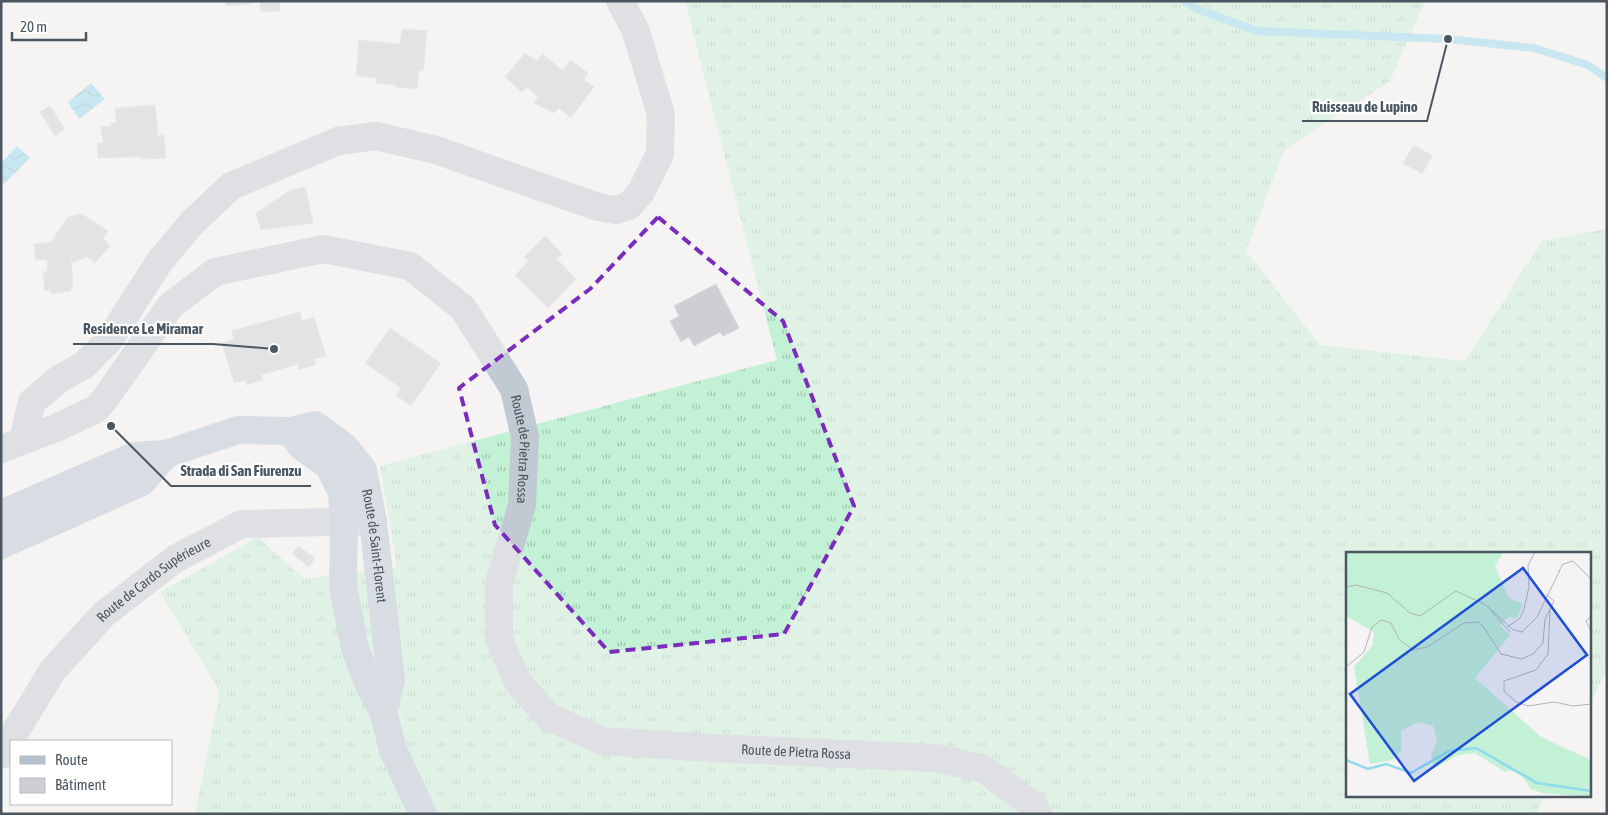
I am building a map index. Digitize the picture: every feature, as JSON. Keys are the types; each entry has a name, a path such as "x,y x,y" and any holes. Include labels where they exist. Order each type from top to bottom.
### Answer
{"main road":[{"name":"Route de Saint-Florent","path":"1,514 134,456 166,454 238,430 291,431 315,425 345,446 363,470 373,521 391,680 383,711"},
{"name":"Route de Saint-Florent","path":"291,431 300,446 329,466 342,493 344,522 343,586 355,649 369,685 383,711 392,750 423,814"},
{"path":"1,545 142,482 166,454"}],"street":[{"path":"12,444 32,402 59,379 84,365 109,340 160,261 192,223 231,186 338,141 376,136 385,138 436,150 598,207 615,210 628,206 641,192 660,154 661,114 634,29 620,1"},
{"name":"Route de Pietra Rossa","path":"12,444 56,428 96,409 170,306 215,272 323,249 410,266 463,308 514,389 525,437 522,506 499,583 498,638 518,683 549,717 602,741 936,758 984,769 1034,806 1038,814"},
{"name":"Route de Cardo Supérieure","path":"10,740 53,670 104,614 176,560 242,524 373,521"},
{"name":"Route de Cardo Supérieure","path":"1,755 10,740"}],"highlighted area":[{"path":"658,217 783,321 854,506 784,634 609,652 495,525 459,388 590,289"}],"green space":[{"path":"685,1 1425,1 1390,81 1284,150 1246,251 1320,345 1465,361 1542,241 1607,229 1607,670 1590,703 1590,552 1346,552 1346,798 1544,798 1536,814 195,814 220,692 160,592 258,537 304,579 397,567 380,466 777,360"}],"water":[{"path":"91,83 105,99 79,119 68,102"},
{"path":"17,146 30,158 4,184 1,182 1,163"}],"building":[{"path":"225,1 251,1 251,4 226,6"},
{"path":"260,1 279,1 280,11 261,12"},
{"path":"402,29 427,31 423,71 419,70 417,89 376,83 377,78 356,76 359,40 400,44"},
{"path":"525,53 537,61 543,54 563,71 570,60 588,73 584,80 594,87 571,118 559,108 554,113 534,103 538,97 527,87 522,92 505,77"},
{"path":"155,105 158,136 164,135 166,158 98,158 97,143 103,143 101,127 111,126 111,123 116,123 115,108"},
{"path":"50,106 65,129 55,136 40,112"},
{"path":"1414,145 1432,156 1422,174 1403,163"},
{"path":"305,187 313,223 261,230 256,213 289,191"},
{"path":"82,214 108,231 103,238 110,246 95,263 82,253 71,257 73,285 70,291 51,294 51,290 45,291 43,272 48,271 47,259 36,260 34,244 51,242 68,217"},
{"path":"545,236 562,254 557,259 576,279 548,308 515,275 529,261 524,257"},
{"path":"82,253 87,257 71,263 71,257"},
{"path":"716,284 739,328 723,336 720,332 694,346 689,337 681,342 670,321 679,316 674,306"},
{"path":"300,312 302,321 314,317 326,356 314,359 316,364 299,370 298,364 261,375 263,380 246,385 245,380 234,383 222,343 234,339 232,331"},
{"path":"390,328 426,353 417,365 381,341"},
{"path":"381,341 417,365 426,353 441,363 411,406 396,395 401,388 365,363"},
{"path":"298,546 315,558 309,567 292,554"}],"waterway":[{"path":"1184,1 1197,9 1257,31 1448,39 1534,48 1588,65 1607,78"}],"place":[{"name":"Ruisseau de Lupino","path":"1448,39"},
{"name":"Residence Le Miramar","path":"274,349"},
{"name":"Strada di San Fiurenzu","path":"111,426"}]}
